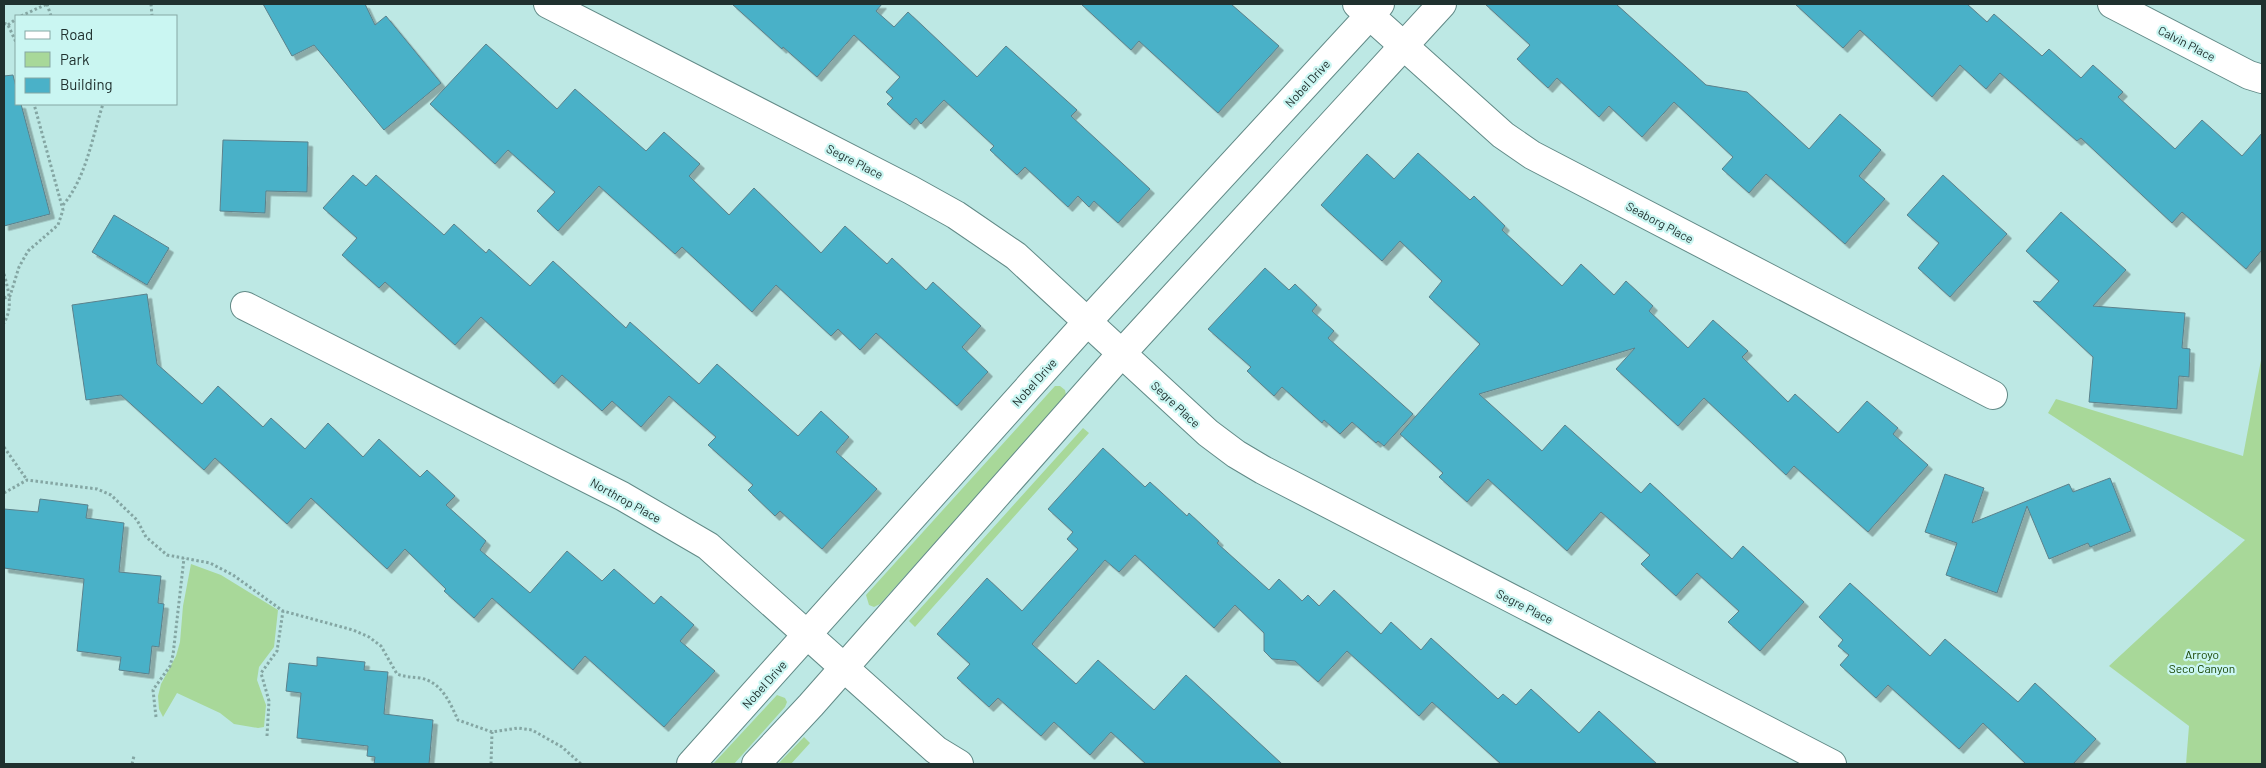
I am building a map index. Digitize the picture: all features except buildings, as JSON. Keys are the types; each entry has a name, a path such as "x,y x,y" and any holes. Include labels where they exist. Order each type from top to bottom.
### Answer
{"street":[{"name":"Segre Place","path":"548,4 902,185 956,215 1016,256 1208,433 1236,454 1263,470 1832,764"},
{"path":"756,764 844,668 1122,353 1442,4"},
{"name":"Calvin Place","path":"2112,4 2249,75 2262,79"},
{"name":"Nobel Drive","path":"691,764 808,636 1369,8"},
{"name":"Seaborg Place","path":"1369,8 1404,46 1503,135 1532,155 1993,395"},
{"name":"Northrop Place","path":"245,306 622,496 708,546 936,750 959,764"}],"path":[{"path":"23,15 47,4"},
{"path":"6,24 15,40"},
{"path":"4,323 8,316 10,296 19,267 28,251 58,225 63,210 34,105"},
{"path":"62,206 74,192 80,179 103,105"},
{"path":"4,274 10,296"},
{"path":"4,298 10,296"},
{"path":"4,447 27,480"},
{"path":"4,493 27,480 97,489 111,495 138,520 146,537 167,555 210,563 233,575 283,610 353,630 368,637 381,646 397,674 409,678 422,678 442,689 458,720 492,732 518,728 532,730 562,747 581,764"},
{"path":"156,717 153,690 170,666 173,655 184,558"},
{"path":"267,736 269,701 261,674 276,651 283,610"},
{"path":"491,764 492,732"},
{"path":"132,764 134,756"}],"green space":[{"name":"Arroyo Seco Canyon","path":"2262,355 2262,764 2186,764 2189,726 2109,666 2245,540 2048,413 2056,399 2243,456"},
{"path":"1055,386 1060,386 1065,390 1066,395 1064,399 880,604 874,607 869,605 866,595"},
{"path":"1083,428 1089,433 915,627 909,621"},
{"path":"191,564 221,575 278,610 274,647 259,667 257,680 266,705 264,727 258,728 234,724 220,713 177,693 163,717 159,709 158,696 161,684 176,656 180,642 183,606"},
{"path":"777,695 785,698 787,702 785,707 734,764 713,764"},
{"path":"804,737 810,743 791,764 778,764"}]}
